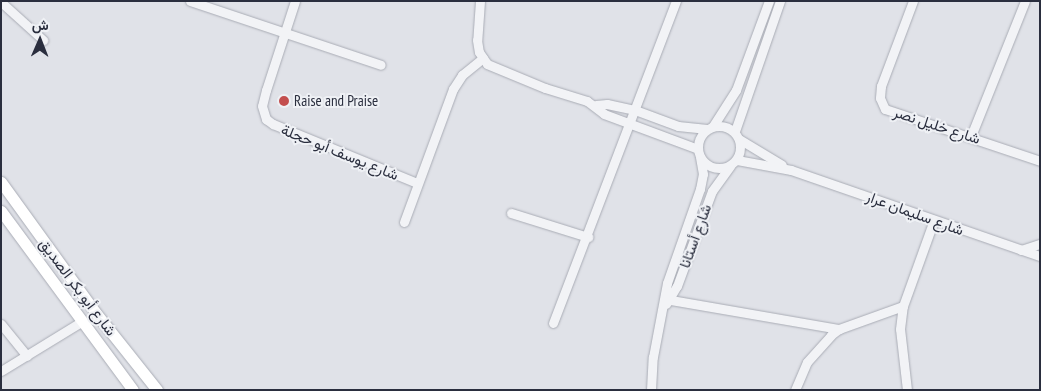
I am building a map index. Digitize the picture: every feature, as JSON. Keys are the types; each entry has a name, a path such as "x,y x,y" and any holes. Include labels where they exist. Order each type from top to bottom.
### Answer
{"main road":[{"name":"شارع أبو بكر الصديق","path":"1,182 95,312 157,390"},
{"name":"شارع أبو بكر الصديق","path":"1,211 133,390"}],"street":[{"path":"190,1 381,65"},
{"name":"شارع يوسف أبو حجلة","path":"295,1 283,31 262,106 268,122 417,182"},
{"path":"480,1 476,30 482,58 511,75 596,105 607,104 635,110 678,126 710,128 720,125 737,135"},
{"path":"553,324 588,237 676,1"},
{"path":"699,153 698,142 736,90 769,1"},
{"path":"596,105 604,114 699,153 714,168 734,163 740,153 737,135 780,1"},
{"name":"شارع خليل نصر","path":"913,1 881,86 881,104 893,112 971,136 1040,161"},
{"path":"971,136 1025,1"},
{"path":"1,2 43,40"},
{"path":"404,222 417,182 453,89 462,75 482,58"},
{"name":"شارع سليمان عرار","path":"737,135 791,170"},
{"name":"شارع أستانا","path":"651,390 653,357 663,309 704,174 699,153"},
{"name":"شارع سليمان عرار","path":"734,163 791,170 1040,256"},
{"name":"شارع أستانا","path":"667,300 677,286 712,191 734,163"},
{"path":"511,213 588,237"},
{"path":"907,390 901,337 903,306 934,220"},
{"path":"1020,250 1040,244"},
{"path":"667,300 840,329"},
{"path":"794,390 801,372 817,349 840,329 903,306"},
{"path":"1,371 81,322"},
{"path":"1,324 28,356"}],"place":[{"name":"Raise and Praise","path":"284,101"}]}
